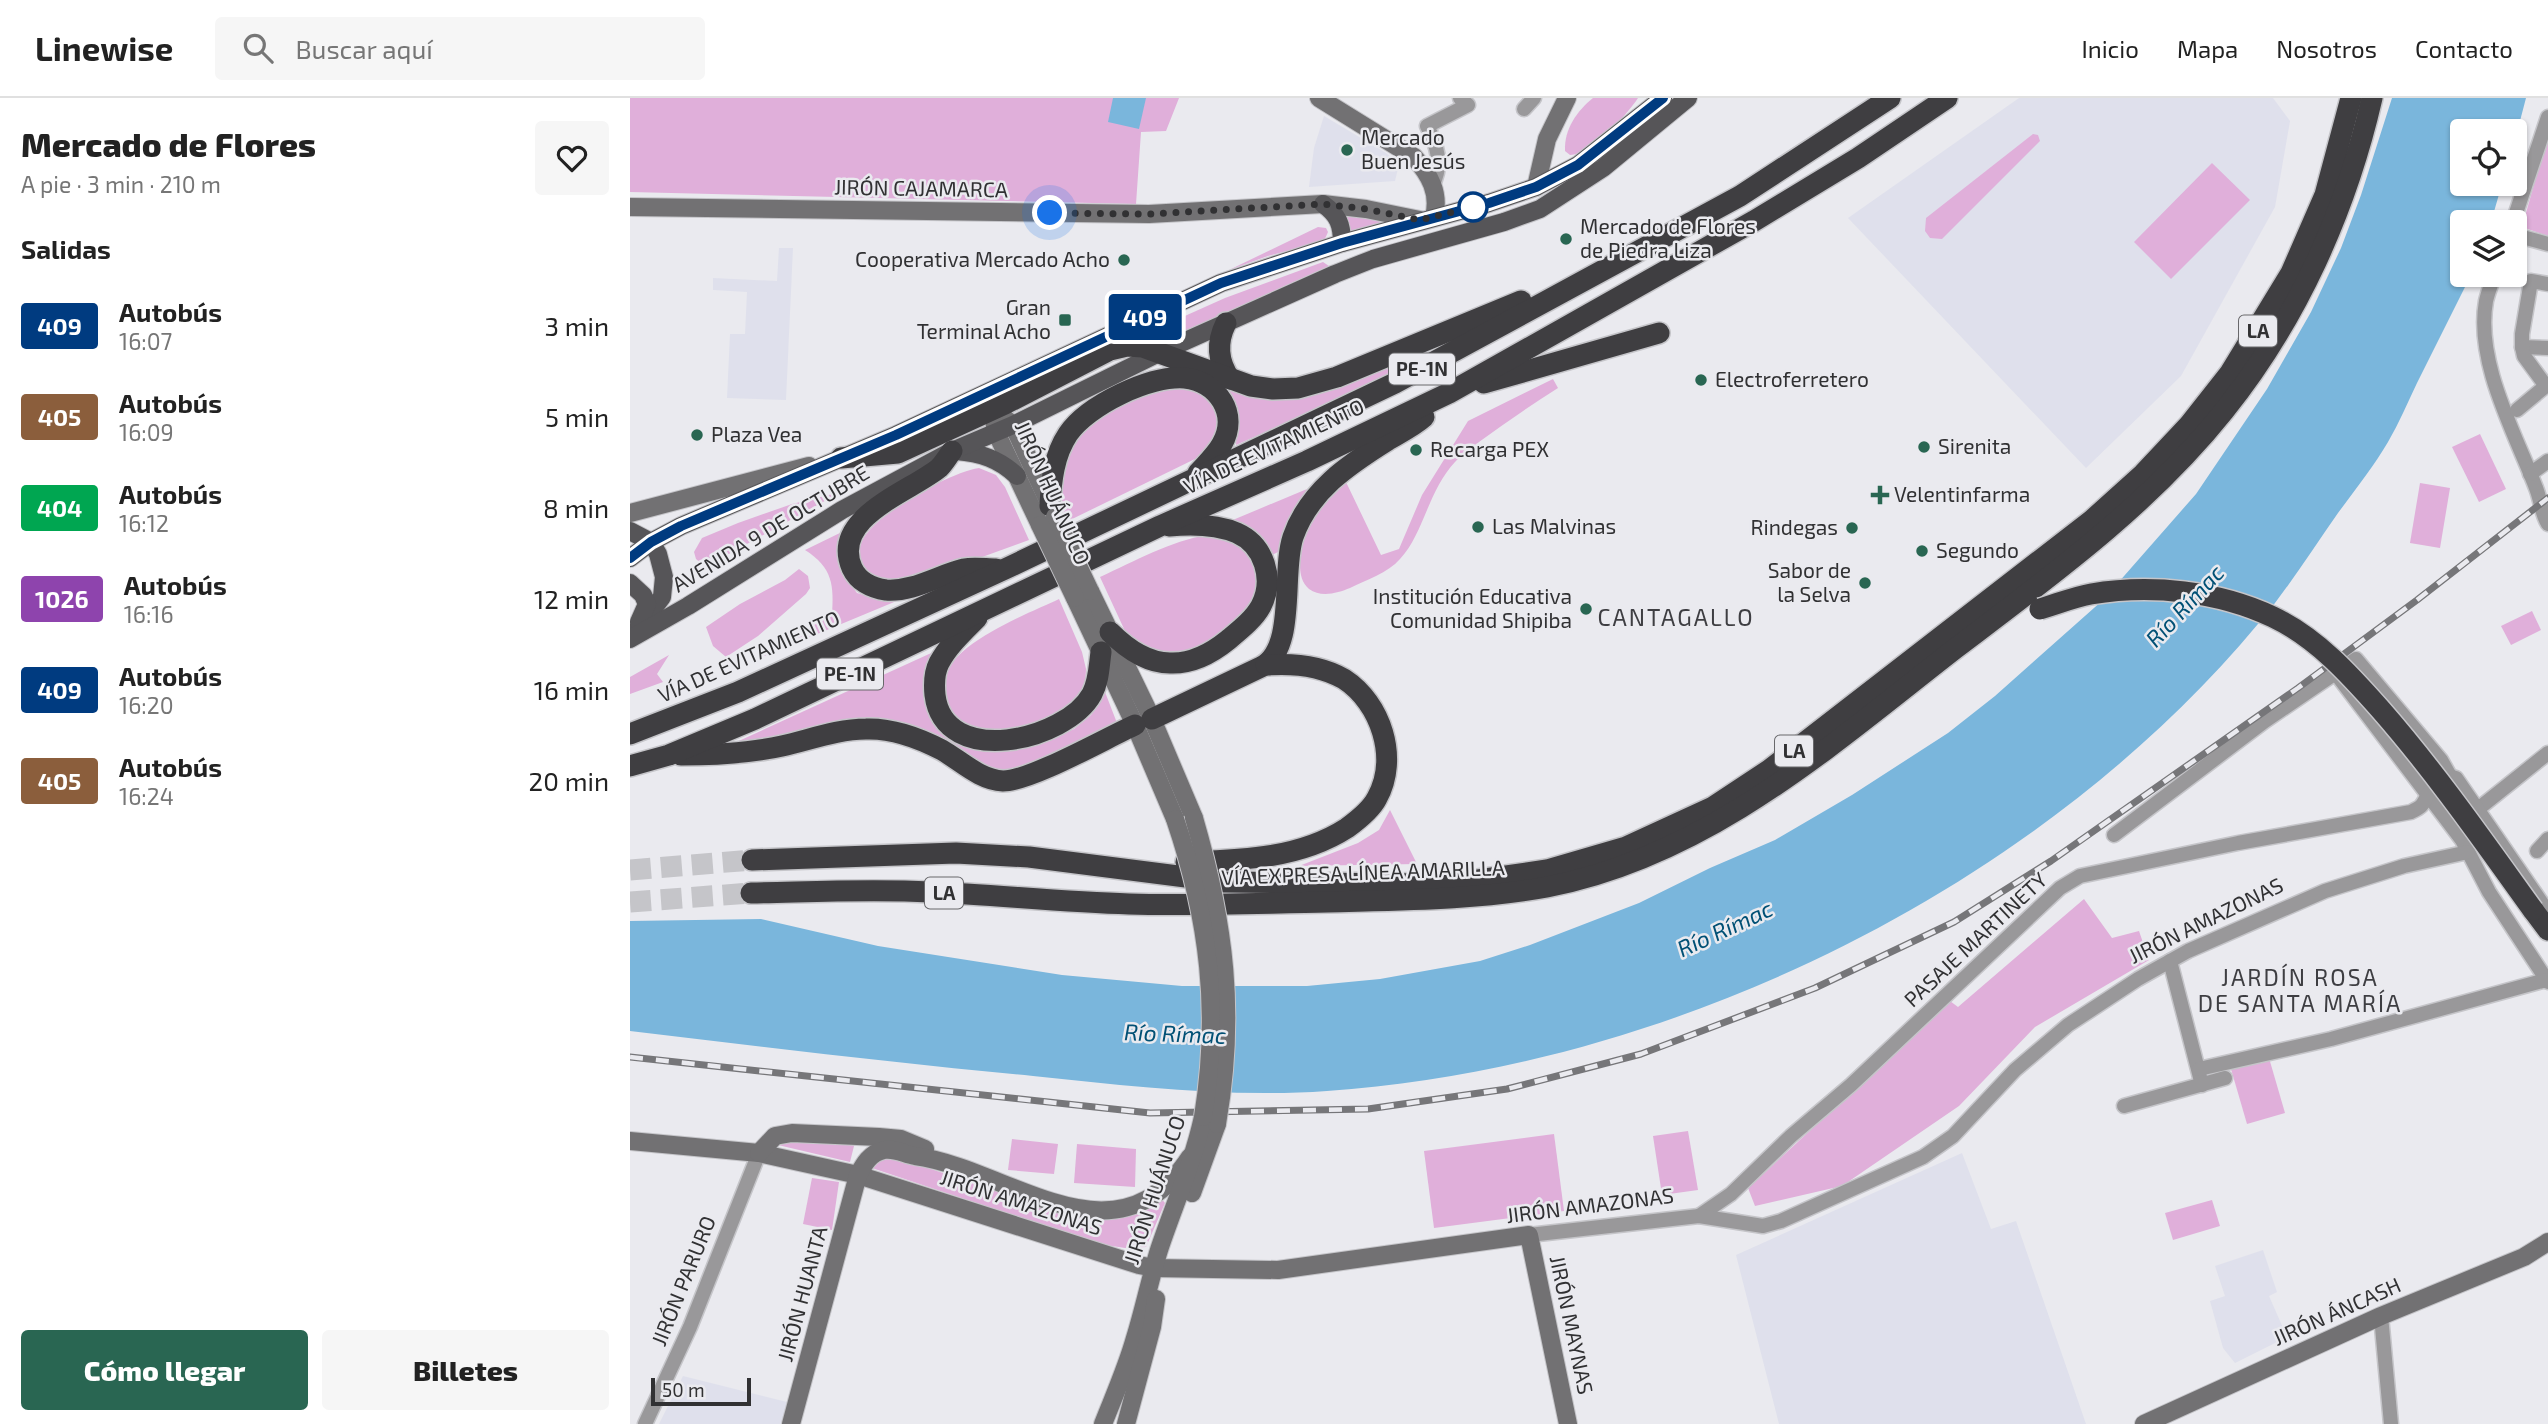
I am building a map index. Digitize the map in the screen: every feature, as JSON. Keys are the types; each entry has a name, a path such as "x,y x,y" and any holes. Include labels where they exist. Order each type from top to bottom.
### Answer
{"highway":[{"name":"VÍA DE EVITAMIENTO","path":"630,734 738,692 1005,569 1395,383 1740,196 1890,98"},
{"name":"VÍA DE EVITAMIENTO","path":"630,766 669,755 755,719 1160,526 1307,461 1449,393 1754,221 1858,158 1947,98"},
{"name":"VÍA EXPRESA LÍNEA AMARILLA","path":"752,860 956,853 1029,857 1225,882 1401,884 1496,878 1548,870 1626,847 1683,822 1732,796 1779,762 2092,520 2143,474 2189,425 2238,362 2291,273 2325,195 2351,98"},
{"name":"VÍA EXPRESA LÍNEA AMARILLA","path":"751,893 926,892 1108,903 1243,904 1430,899 1520,891 1568,882 1615,869 1687,838 1745,806 1825,750 1978,632 2138,503 2197,442 2246,381 2285,320 2321,253 2340,206 2365,130 2372,98"},
{"path":"841,458 898,453 1097,357 1127,346 1161,352 1230,379 1273,389 1298,388 1320,383 1490,315 1649,246"},
{"path":"1226,323 1219,349 1221,362 1230,379"},
{"path":"669,755 778,747 843,732 883,730 942,750 983,776 1005,781 1031,775 1266,665 1281,643 1288,559 1293,538 1313,500 1328,482 1347,467 1420,420 1449,393 1659,333"},
{"path":"1049,516 1051,482 1060,450 1079,421 1107,401 1170,379 1184,378 1208,385 1217,392 1227,412 1226,434 1222,446 1190,481"},
{"path":"953,451 940,467 882,503 855,528 848,544 848,559 855,575 868,586 887,590 909,587 966,569 1005,569"},
{"path":"1110,632 1144,657 1162,663 1181,663 1199,658 1220,646 1252,618 1262,605 1267,587 1266,571 1258,551 1247,538 1211,526 1160,526"},
{"path":"1978,632 2089,594 2117,591 2203,594 2272,617 2298,631 2352,677 2437,779 2540,911 2548,930"},
{"path":"989,607 949,647 938,666 934,684 936,701 943,716 953,728 970,738 1007,740 1044,731 1064,722 1079,710 1091,694 1098,676 1101,652"},
{"path":"1127,871 1172,863 1222,861 1294,852 1345,829 1373,805 1382,786 1386,751 1382,729 1364,697 1342,679 1315,667 1266,665"}],"main road":[{"name":"AVENIDA 9 DE OCTUBRE","path":"630,558 651,542 690,522 896,435 1221,283 1342,243 1489,203 1536,187 1578,165 1663,98"},
{"name":"AVENIDA 9 DE OCTUBRE","path":"630,638 688,606 842,510 953,451 1161,352 1373,259 1504,222 1540,209 1603,168 1688,98"},
{"path":"1536,187 1540,209"},
{"path":"1323,204 1335,214 1342,228 1342,243"},
{"path":"1097,357 1109,335"},
{"path":"953,451 989,457 1005,464 1017,476"},
{"path":"630,531 651,542 663,568 664,587 656,606 630,638"},
{"path":"630,583 643,595 647,604 630,638"}],"street":[{"path":"1319,98 1414,157 1433,184 1436,196 1427,219"},
{"path":"1433,184 1437,176 1439,157 1427,126 1468,105 1460,98"},
{"path":"1524,109 1534,98"},
{"path":"1536,187 1547,139 1567,98"},
{"path":"2517,210 2548,117"},
{"name":"JIRÓN CAJAMARCA","path":"630,207 1149,214 1323,204 1427,219"},
{"path":"2527,238 2548,244"},
{"path":"2518,410 2547,385 2524,356 2522,334 2531,281 2548,284"},
{"path":"2490,287 2486,302 2485,327 2489,361 2509,422 2530,474 2542,494 2544,517 2548,524"},
{"path":"2522,347 2548,348"},
{"name":"JIRÓN HUÁNUCO","path":"993,409 1049,516 1082,594 1101,652 1195,818 1212,883 1223,944 1227,984 1226,1049 1210,1120 1159,1267 1152,1327 1126,1424"},
{"name":"JIRÓN HUÁNUCO","path":"1004,429 1017,476 1049,516"},
{"path":"630,513 841,458"},
{"path":"2530,474 2548,461"},
{"name":"JIRÓN HUÁNUCO","path":"1082,594 1110,632 1187,855 1200,908 1212,1006 1210,1120 1190,1157 1188,1172 1135,1341 1103,1424"},
{"path":"2114,835 2265,721 2356,659 2441,760 2450,776 2456,778 2540,911"},
{"path":"2199,1069 2331,1039 2547,981 2488,892 2468,852 2427,792 2335,672"},
{"path":"2478,809 2548,753"},
{"name":"PASAJE MARTINETY","path":"1699,1216 1731,1194 1791,1136 1852,1085 2060,888 2080,876 2238,843 2411,812 2423,804 2432,783 2443,776 2450,776"},
{"path":"2537,851 2548,839"},
{"name":"JIRÓN AMAZONAS","path":"630,1141 759,1153 858,1175 1139,1265 1159,1267 1279,1270 1529,1235 1699,1216 1763,1226 1781,1221 1923,1157 1953,1136 2015,1070 2068,1025 2170,961 2226,933 2325,891 2404,866 2468,852"},
{"path":"2170,961 2202,1085"},
{"path":"2124,1106 2225,1078"},
{"path":"759,1153 775,1136 792,1133 901,1139 924,1149 932,1157"},
{"path":"858,1175 868,1159 883,1150 893,1150 932,1157 1042,1199 1095,1212 1116,1210 1153,1196 1181,1170 1190,1157"},
{"name":"JIRÓN PARURO","path":"645,1424 690,1327 759,1153"},
{"name":"JIRÓN HUANTA","path":"790,1424 858,1175"},
{"name":"JIRÓN MAYNAS","path":"1529,1235 1568,1424"},
{"name":"JIRÓN ÁNCASH","path":"2144,1424 2381,1316 2519,1259 2548,1242"},
{"path":"2381,1316 2391,1424"}],"shaded area":[{"path":"630,98 1179,98 1166,131 1141,132 1136,204 630,192"},
{"path":"1593,98 1638,98 1617,124 1597,141 1570,155 1565,151 1569,128"},
{"path":"2019,98 2273,98 2290,121 2275,207 2181,376 2086,468 1848,218"},
{"name":"Mercado Buen Jesús","path":"1324,116 1386,153 1399,164 1395,181 1309,187 1314,148"},
{"path":"2033,134 2038,135 2040,141 1942,239 1930,238 1925,231 1926,218"},
{"path":"2548,135 2548,236 2527,229 2527,210"},
{"path":"2212,163 2250,200 2171,279 2134,242"},
{"path":"1342,213 1389,221 1352,232 1348,230"},
{"path":"1318,227 1326,228 1328,232 1324,241 1229,270"},
{"path":"779,248 793,248 786,400 727,398 730,334 745,334 747,292 713,290 713,278 777,281"},
{"path":"1323,262 1329,266 1155,345 1129,341 1225,298"},
{"path":"1431,353 1359,390 1236,445 1237,417 1211,382 1350,381"},
{"path":"1553,379 1558,388 1455,462 1438,486 1408,549 1395,564 1377,576 1340,592 1319,593 1307,587 1300,572 1302,541 1311,518 1326,497 1346,482 1381,555 1399,549 1422,495 1468,421"},
{"path":"1173,384 1204,389 1223,422 1209,450 1066,522 1060,508 1063,456 1099,413"},
{"path":"2480,434 2506,489 2479,502 2452,447"},
{"path":"979,468 996,475 1005,487 1029,540 927,577 874,584 855,561 861,542 868,532 920,493 966,471"},
{"path":"2420,483 2450,488 2440,548 2410,543"},
{"path":"1307,489 1285,528 1278,552 1270,556 1228,522"},
{"path":"841,492 709,565 703,565 696,559 694,552 702,538 792,504"},
{"path":"846,530 841,547 841,563 857,593 878,599 911,595 762,657 802,631 832,616 833,595 830,578 821,564 805,550"},
{"path":"1208,535 1240,544 1250,553 1257,579 1248,608 1223,634 1172,659 1137,644 1125,631 1100,577 1166,547"},
{"path":"799,569 808,576 810,588 806,594 758,636 726,657 713,646 706,627"},
{"path":"1059,599 1082,652 1086,669 1085,689 1076,705 1007,735 954,722 943,690 945,674 955,660 969,646 988,634"},
{"path":"2532,611 2541,630 2511,645 2501,626"},
{"path":"940,649 940,724 1024,746 1050,740 1074,729 1091,715 1105,692 1117,723 1039,763 997,775 918,732 719,750"},
{"path":"669,655 657,674 663,682 630,694 630,677"},
{"path":"1390,810 1417,864 1299,866 1358,843 1379,830"},
{"path":"2084,899 2112,938 2139,931 2149,960 2035,1027 1959,1106 1842,1186 1755,1206 1748,1188 1950,1001 1958,1007"},
{"path":"2269,1058 2285,1113 2247,1124 2231,1069"},
{"path":"1688,1131 1698,1190 1662,1195 1653,1136"},
{"path":"1554,1134 1564,1211 1434,1228 1424,1151"},
{"path":"1012,1139 1058,1144 1054,1174 1008,1170"},
{"path":"789,1141 855,1142 850,1162 778,1145"},
{"path":"1077,1144 1136,1149 1135,1187 1074,1183"},
{"path":"1962,1153 1991,1229 2016,1221 2086,1424 1779,1424 1736,1255"},
{"path":"895,1157 1042,1206 1160,1197 1165,1203 1146,1247 1125,1248 1099,1244 869,1167 880,1158"},
{"path":"812,1178 839,1182 832,1230 803,1224"},
{"path":"2212,1200 2220,1226 2173,1240 2165,1213"},
{"path":"2263,1250 2277,1292 2269,1296 2287,1337 2235,1363 2223,1348 2210,1301 2225,1296 2215,1266"},
{"path":"683,1376 787,1402 781,1424 659,1424"}],"water":[{"path":"1113,98 1146,98 1139,129 1108,122"},
{"name":"Río Rímac","path":"2392,98 2526,98 2520,119 2450,119 2450,196 2499,196 2494,210 2450,210 2450,287 2465,287 2383,451 2275,603 2186,703 2084,793 1971,873 1851,942 1724,999 1593,1044 1460,1075 1327,1091 1253,1093 1143,1087 630,1031 630,921 761,919 878,946 1062,975 1182,986 1307,986 1380,979 1480,961 1530,945 1639,903 1775,840 1852,795 1948,733 1995,696 2103,600 2196,494 2267,389 2311,312 2341,248"}],"tunnel":[{"path":"630,870 752,860"},
{"path":"630,902 751,893"}],"railway":[{"path":"630,1057 1150,1113 1368,1109 1507,1089 1641,1054 1815,988 1954,922 2051,861 2298,688 2548,498"}],"bus line":[{"name":"409","path":"630,558 651,542 681,526 896,435 1193,294 1342,243 1489,203 1536,187 1578,165 1663,98"}],"place":[{"name":"Mercado Buen Jesús","path":"1347,150"},
{"name":"Mercado de Flores de Piedra Liza","path":"1566,239"},
{"name":"Cooperativa Mercado Acho","path":"1124,260"},
{"name":"Gran Terminal Acho","path":"1065,320"},
{"name":"Electroferretero","path":"1701,380"},
{"name":"Plaza Vea","path":"697,435"},
{"name":"Sirenita","path":"1924,447"},
{"name":"Recarga PEX","path":"1416,450"},
{"name":"Velentinfarma","path":"1880,495"},
{"name":"Las Malvinas","path":"1478,527"},
{"name":"Rindegas","path":"1852,528"},
{"name":"Segundo","path":"1922,551"},
{"name":"Sabor de la Selva","path":"1865,583"},
{"name":"Institución Educativa Comunidad Shipiba","path":"1586,609"}],"district":[{"name":"CANTAGALLO","path":"1676,618"},
{"name":"JARDÍN ROSA DE SANTA MARÍA","path":"2300,991"}],"route":[{"path":"1050,213 1149,214 1323,204 1420,220 1473,207"}]}
